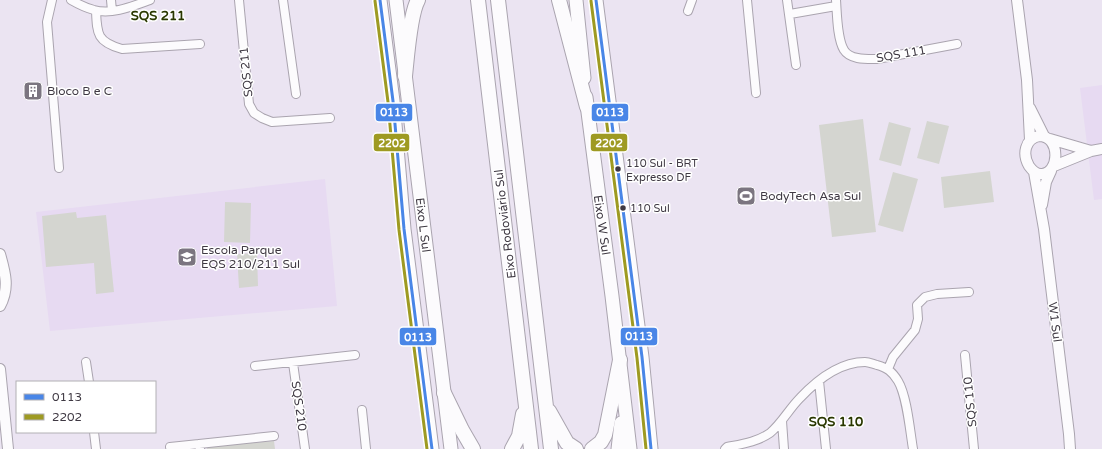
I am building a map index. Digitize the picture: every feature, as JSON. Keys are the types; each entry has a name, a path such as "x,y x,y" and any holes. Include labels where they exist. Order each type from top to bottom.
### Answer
{"highway":[{"path":"405,76 412,26 418,0"},
{"path":"467,0 482,28"},
{"name":"Eixo Rodoviário Sul","path":"478,0 531,449"},
{"path":"499,7 506,0"},
{"path":"559,0 587,107"},
{"name":"Eixo Rodoviário Sul","path":"499,7 551,449"},
{"path":"592,449 601,442 605,435 620,360"},
{"path":"444,393 473,449"},
{"path":"512,449 519,436 526,400"},
{"path":"546,405 567,443 576,449"}],"main road":[{"name":"Eixo L Sul","path":"380,0 393,101 404,229 432,449"},
{"name":"Eixo L Sul","path":"396,0 451,449"},
{"path":"401,44 405,0"},
{"path":"572,0 578,17"},
{"name":"Eixo W Sul","path":"576,0 587,107 630,449"},
{"name":"Eixo W Sul","path":"596,0 642,358 651,449"},
{"path":"618,449 624,401"},
{"path":"447,422 460,449"}],"street":[{"path":"52,0 47,22 59,168"},
{"path":"71,0 96,11 112,11 150,0"},
{"path":"111,0 112,11"},
{"name":"SQS 211","path":"239,0 249,104 254,113 272,122 330,118"},
{"path":"283,0 296,94"},
{"path":"688,11 692,0"},
{"path":"747,0 756,93"},
{"path":"787,0 796,65"},
{"path":"1017,0 1027,80 1030,140"},
{"name":"SQS 111","path":"790,14 836,3 841,40 845,51 863,59 877,59 957,44"},
{"path":"96,11 97,33 111,46 122,49 200,44"},
{"path":"1029,107 1054,146 1055,153 1052,168"},
{"path":"1091,150 1047,137 1034,137 1026,146 1025,153 1026,161 1034,172 1042,174 1091,150 1102,149"},
{"name":"W1 Sul","path":"1041,211 1046,182 1052,168"},
{"name":"W1 Sul","path":"1034,172 1041,211 1070,449"},
{"path":"0,254 5,274 6,296 0,307"},
{"path":"0,274 0,307"},
{"path":"888,369 893,358 915,330 918,319 917,305 926,297 937,294 969,292"},
{"name":"SQS 110","path":"965,355 974,449"},
{"path":"255,366 355,356"},
{"path":"86,362 89,381"},
{"path":"725,449 727,447 756,440 770,433 782,421 800,398 819,381 840,367 854,363 866,362 888,369 898,381 904,395 913,449"},
{"name":"SQS 210","path":"293,363 305,449"},
{"path":"0,369 8,449"},
{"path":"819,381 826,449"},
{"path":"362,410 366,449"},
{"path":"782,421 784,449"},
{"path":"94,433 96,449"},
{"name":"W1 Sul","path":"1069,434 1075,449"},
{"path":"170,447 200,447 274,436"}],"shaded area":[{"path":"1102,85 1102,199 1094,200 1080,88"},
{"path":"863,119 876,232 832,237 819,125"},
{"path":"927,121 949,126 939,164 917,158"},
{"path":"889,122 911,128 901,166 879,160"},
{"path":"990,171 994,202 944,208 941,177"},
{"path":"893,172 918,179 903,232 878,225"},
{"name":"Escola Parque EQS 210/211 Sul","path":"325,179 337,306 50,331 36,212"},
{"path":"225,202 251,203 250,243 224,242"},
{"path":"76,212 77,218 106,215 114,292 96,294 94,263 46,267 42,216"},
{"path":"257,253 258,286 239,288 237,254"},
{"path":"274,441 275,449 207,449 207,447"}],"transit line":[{"name":"0113","path":"380,0 393,101 404,229 432,449"},
{"name":"0113","path":"596,0 642,357 651,449"},
{"name":"2202","path":"375,1 388,102 399,230 427,449"},
{"name":"2202","path":"591,1 637,358 646,449"}],"place":[{"name":"Bloco B e C","path":"33,91"},
{"name":"110 Sul - BRT Expresso DF","path":"618,169"},
{"name":"BodyTech Asa Sul","path":"746,196"},
{"name":"110 Sul","path":"623,208"},
{"name":"Escola Parque EQS 210/211 Sul","path":"187,257"}],"district":[{"name":"SQS 211","path":"158,15"},
{"name":"SQS 110","path":"836,421"}]}
